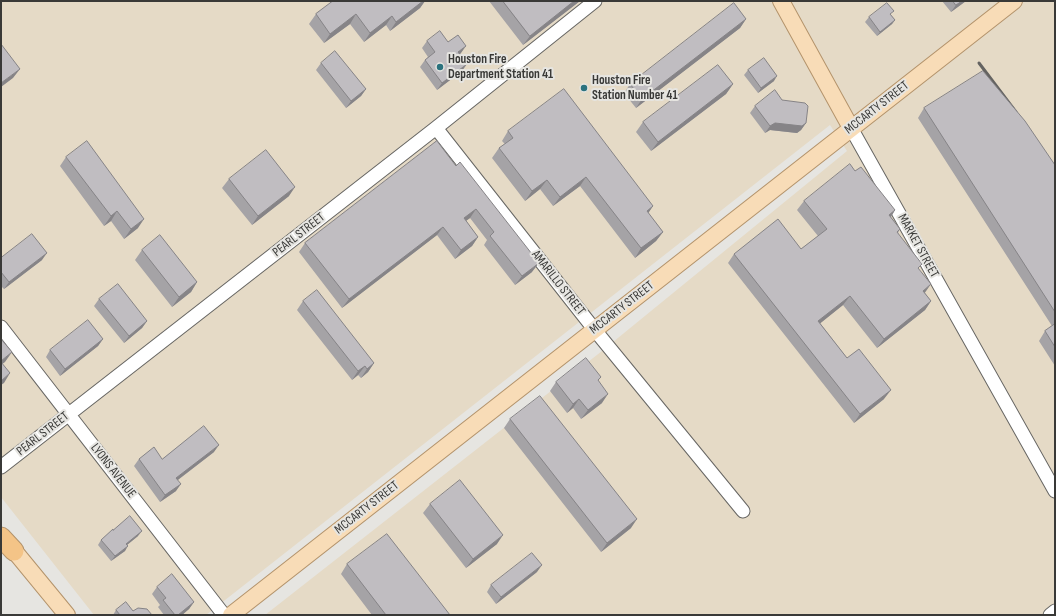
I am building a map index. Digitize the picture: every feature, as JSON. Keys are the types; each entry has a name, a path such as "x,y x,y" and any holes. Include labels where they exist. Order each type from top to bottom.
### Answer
{"highway":[{"path":"1,537 14,551"}],"main road":[{"name":"MARKET STREET","path":"781,1 852,128"},
{"name":"MCCARTY STREET","path":"231,615 1014,1"},
{"path":"1,534 67,615"}],"street":[{"name":"PEARL STREET","path":"1,467 436,128 595,1"},
{"name":"AMARILLO STREET","path":"436,128 594,329 743,511"},
{"name":"MARKET STREET","path":"852,128 1055,491"},
{"name":"LYONS AVENUE","path":"1,327 224,615"},
{"path":"1050,615 1055,611"}],"shaded area":[{"path":"1,1 1055,1 1055,615 265,615 602,351 847,151 830,125 206,615 94,615 1,497"}],"building":[{"path":"333,1 423,1 396,22 392,16 370,33 356,14 330,34 316,14"},
{"path":"503,1 574,1 530,36"},
{"path":"953,1 962,1 956,5"},
{"path":"734,3 746,19 642,99 630,84"},
{"path":"887,3 894,11 890,14 895,20 880,32 869,17"},
{"path":"440,31 448,42 458,35 466,46 458,52 467,64 442,83 425,60 435,52 427,41"},
{"path":"1,44 20,69 1,83"},
{"path":"335,51 366,89 351,101 321,63"},
{"path":"764,58 777,76 761,88 748,70"},
{"path":"718,65 733,84 658,142 643,122"},
{"path":"983,71 1025,121 1055,165 1055,312 924,108"},
{"path":"564,89 653,206 647,211 663,232 641,248 586,177 560,197 547,180 532,191 499,148 513,138 508,131"},
{"path":"775,90 782,100 805,103 808,106 806,123 802,126 775,123 770,126 755,106"},
{"path":"87,141 144,219 131,229 117,211 111,216 66,157"},
{"path":"437,141 456,166 460,162 539,263 522,276 490,236 494,232 476,209 464,218 478,237 461,250 443,227 349,299 305,243"},
{"path":"266,150 295,187 258,216 229,179"},
{"path":"850,164 855,171 861,167 895,210 889,215 900,229 897,232 922,264 918,268 931,284 923,291 931,301 884,339 850,296 818,321 847,358 859,349 891,390 860,414 734,254 778,219 801,249 827,229 804,201"},
{"path":"32,234 47,253 9,282 1,272 1,258"},
{"path":"160,235 197,282 179,297 142,250"},
{"path":"118,284 147,321 129,336 99,299"},
{"path":"317,290 374,363 367,369 365,366 358,371 303,301"},
{"path":"88,320 103,339 65,369 50,350"},
{"path":"1055,324 1055,347 1045,331"},
{"path":"1,339 12,352 1,361"},
{"path":"586,358 601,377 598,380 608,394 588,410 579,399 573,404 556,382"},
{"path":"1,362 10,373 1,381"},
{"path":"540,396 637,519 607,543 510,419"},
{"path":"204,426 219,445 176,478 181,484 165,495 139,459 154,447 162,459"},
{"path":"460,480 503,535 473,559 430,504"},
{"path":"130,516 142,531 126,544 128,546 115,556 101,540"},
{"path":"387,534 450,615 386,615 347,564"},
{"path":"532,553 542,565 501,597 491,585"},
{"path":"172,574 194,602 178,615 175,615 163,600 166,598 157,587"},
{"path":"126,602 133,611 138,608 147,609 152,615 120,615 116,610"}],"railway":[{"path":"979,63 1016,112"}],"place":[{"name":"Houston Fire Department Station 41","path":"440,67"},
{"name":"Houston Fire Station Number 41","path":"584,88"}]}
